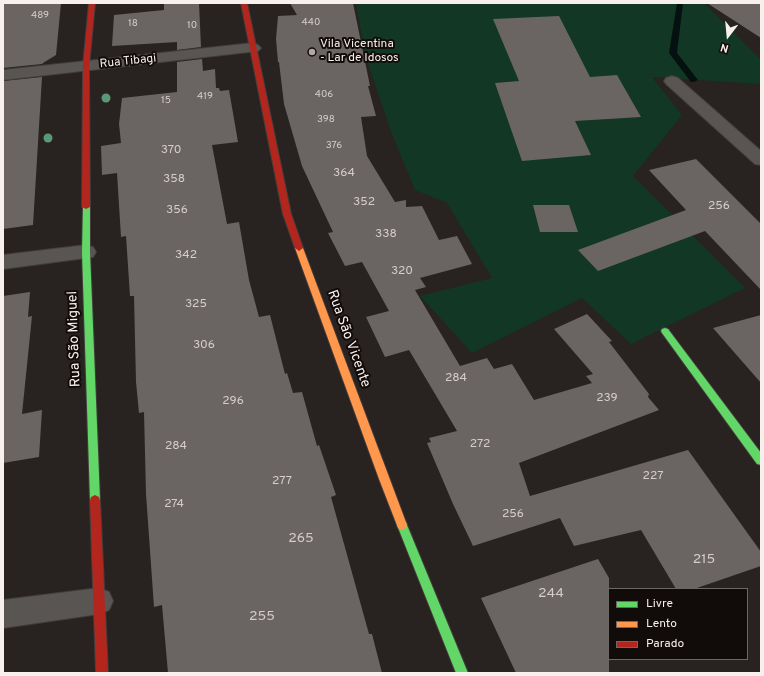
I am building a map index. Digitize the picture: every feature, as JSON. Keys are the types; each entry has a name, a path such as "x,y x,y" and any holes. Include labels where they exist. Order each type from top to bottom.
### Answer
{"street":[{"name":"Rua São Miguel","path":"92,3 86,66 86,252 102,673"},
{"name":"Rua São Vicente","path":"244,3 287,214 384,479 462,673"},
{"name":"Rua Tibagi","path":"3,76 253,48"},
{"path":"672,81 761,160"},
{"path":"3,262 86,252"},
{"path":"665,332 761,461"},
{"path":"3,614 99,601"}],"green space":[{"path":"356,3 704,3 761,60 761,84 652,77 682,115 633,176 745,288 631,344 582,298 472,353 420,296 492,278 447,203 415,190 392,134 366,58"}],"building":[{"path":"3,3 61,3 56,55 42,64 3,68"},
{"path":"164,3 199,3 201,47 177,50 177,42 112,46 114,15 164,10"},
{"path":"290,3 353,3 370,86 368,86 376,116 361,117 367,156 395,202 406,200 406,207 422,206 439,240 457,236 472,264 420,278 426,287 415,290 460,366 487,358 494,369 512,364 534,400 592,383 586,376 593,374 554,329 587,314 612,341 609,342 649,394 648,397 659,410 519,463 530,496 688,450 761,552 761,566 697,588 675,588 641,530 574,546 560,518 473,546 427,443 431,442 429,438 457,431 409,350 385,357 366,317 389,311 362,262 345,266 328,233 333,232 302,166 284,104 276,39 278,16 297,15"},
{"path":"707,3 761,3 761,38"},
{"path":"559,16 590,77 617,75 641,117 575,121 591,155 522,161 495,83 519,81 493,19"},
{"path":"202,59 203,71 215,69 216,88 219,88 220,91 229,90 238,142 212,145 227,224 239,222 249,280 259,317 270,315 285,374 287,373 293,393 302,392 317,446 319,445 336,495 331,497 369,634 372,634 382,673 168,673 162,605 154,607 146,494 144,412 139,413 136,382 134,296 130,296 126,236 121,237 117,173 102,175 101,146 121,143 119,124 122,98 177,92 177,62"},
{"path":"42,77 33,225 3,229 3,81"},
{"path":"696,159 761,224 761,290 705,231 598,271 578,250 686,210 649,170"},
{"path":"533,205 569,205 578,232 540,232"},
{"path":"30,292 28,317 32,316 22,414 42,410 39,457 3,463 3,296"},
{"path":"761,315 761,383 713,328"},
{"path":"598,559 609,578 609,673 516,673 481,598"}],"waterway":[{"path":"680,3 673,53 694,80"}],"traffic: fast":[{"path":"86,207 86,252 95,500"},
{"path":"665,331 761,461"},
{"path":"402,525 462,673"}],"traffic: slow":[{"path":"299,248 402,525"}],"traffic: jam":[{"path":"86,207 86,66 92,3"},
{"path":"244,3 287,214 299,248"},
{"path":"95,500 102,673"}],"place":[{"name":"Vila Vicentina - Lar de Idosos","path":"312,52"}]}
